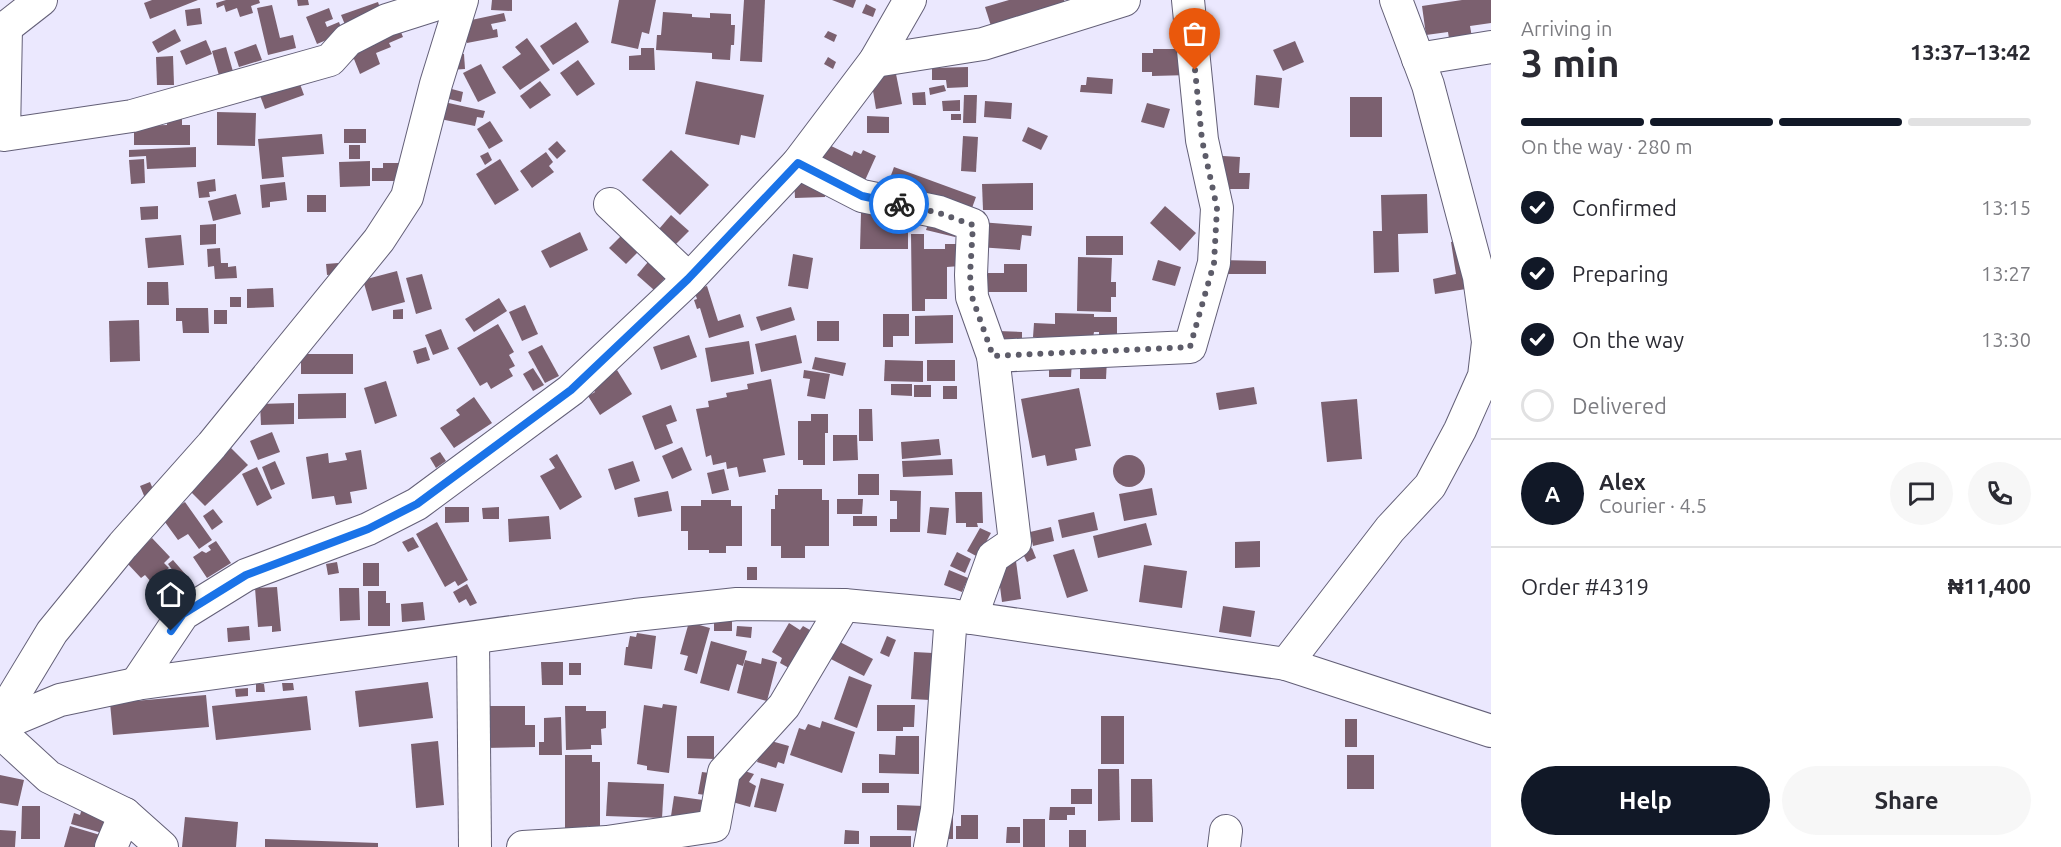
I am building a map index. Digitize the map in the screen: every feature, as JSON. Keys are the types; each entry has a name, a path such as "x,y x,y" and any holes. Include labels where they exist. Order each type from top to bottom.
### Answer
{"street":[{"path":"41,0 3,30 4,135 132,116 330,60 348,40 387,20 450,0"},
{"path":"0,718 52,632 123,545 212,445 379,240 407,197 436,84 462,0"},
{"path":"136,684 183,614 246,575 368,529 417,504 571,390 688,279 798,163 875,61 910,0"},
{"path":"875,61 983,44 1124,0"},
{"path":"993,356 1190,347 1214,263 1217,208 1202,140 1188,0"},
{"path":"1286,664 1390,529 1430,486 1460,429 1484,376 1488,342 1479,278 1428,85 1396,0"},
{"path":"1418,59 1491,47"},
{"path":"798,163 862,196 939,213 973,225 970,275 972,297 993,356 1015,542 993,557 961,616 937,810 930,847"},
{"path":"610,204 688,279"},
{"path":"0,725 60,700 136,684 635,615 737,604 844,605 961,616 1286,664 1491,731"},
{"path":"527,847 608,844 714,826 724,772 783,706 844,605"},
{"path":"473,639 475,847"},
{"path":"0,732 49,777 125,814 162,847"},
{"path":"111,847 125,814"}],"building":[{"path":"152,0 198,0 150,19 144,3"},
{"path":"226,0 259,0 260,3 251,6 253,13 240,17 237,8 226,12 224,5 217,8 216,3"},
{"path":"297,0 308,0 309,5 298,6"},
{"path":"492,0 512,0 512,11 491,10"},
{"path":"619,0 656,0 649,34 642,32 638,49 611,43"},
{"path":"744,0 765,0 762,62 740,61"},
{"path":"832,0 856,0 853,8"},
{"path":"1009,0 1064,0 1066,7 992,29 985,7"},
{"path":"1462,0 1491,0 1491,23 1470,26 1474,49 1451,52 1448,32 1426,35 1422,6"},
{"path":"378,2 382,14 346,27 341,15"},
{"path":"866,4 876,9 873,17 862,13"},
{"path":"272,5 280,38 293,35 296,48 268,55 257,8"},
{"path":"200,8 202,24 187,26 185,10"},
{"path":"329,8 333,19 325,22 327,27 339,22 343,33 317,44 306,17"},
{"path":"663,12 710,18 710,13 731,14 731,25 735,25 734,45 731,45 730,60 712,59 712,53 656,50 657,35 661,35"},
{"path":"504,13 506,21 491,24 493,30 497,29 498,37 467,43 462,22"},
{"path":"576,22 589,42 553,65 540,46"},
{"path":"398,25 403,37 389,43 391,47 376,53 380,64 360,74 354,59 350,61 344,48"},
{"path":"175,29 181,41 158,53 152,42"},
{"path":"828,31 837,35 834,42 824,37"},
{"path":"527,38 550,70 520,90 502,67 521,54 515,47"},
{"path":"206,40 212,54 186,65 180,51"},
{"path":"1295,41 1304,62 1283,71 1273,50"},
{"path":"256,44 262,60 239,67 234,52"},
{"path":"226,47 234,75 220,79 212,51"},
{"path":"641,48 654,48 655,70 629,70 629,56 641,55"},
{"path":"1153,49 1182,49 1190,75 1152,76 1152,72 1142,72 1142,53 1153,53"},
{"path":"464,54 465,69 450,70 449,55"},
{"path":"173,56 174,85 157,85 156,57"},
{"path":"828,57 836,62 833,69 824,64"},
{"path":"578,60 595,84 577,96 560,73"},
{"path":"481,64 496,93 478,102 463,73"},
{"path":"968,67 968,87 947,88 946,80 932,80 932,68"},
{"path":"895,69 902,104 876,109 871,79"},
{"path":"1256,75 1282,78 1279,108 1254,105"},
{"path":"297,76 304,95 265,109 258,90"},
{"path":"1087,77 1113,79 1112,94 1080,92 1081,85 1086,85"},
{"path":"540,81 551,95 530,109 520,96"},
{"path":"696,81 764,95 755,138 741,135 739,145 685,134"},
{"path":"944,85 946,91 930,95 929,88"},
{"path":"448,88 463,92 461,102 445,98"},
{"path":"925,92 926,105 913,105 912,93"},
{"path":"964,95 977,95 976,123 963,123"},
{"path":"1350,97 1382,97 1382,137 1350,137"},
{"path":"960,100 960,111 943,111 942,101"},
{"path":"985,101 1012,103 1011,119 984,117"},
{"path":"444,102 485,111 483,118 477,117 475,126 440,119"},
{"path":"1147,103 1170,109 1164,128 1141,122"},
{"path":"167,112 182,112 182,125 190,125 190,145 134,145 134,126 167,125"},
{"path":"217,112 256,113 255,146 217,145"},
{"path":"951,114 961,114 961,120 951,120"},
{"path":"867,116 889,117 889,133 867,133"},
{"path":"490,121 503,141 489,149 477,129"},
{"path":"1028,127 1048,136 1041,150 1022,141"},
{"path":"344,129 366,129 366,143 344,143"},
{"path":"322,134 324,154 282,157 284,177 262,179 258,139"},
{"path":"963,136 978,137 976,172 961,171"},
{"path":"557,141 566,151 557,159 548,149"},
{"path":"827,144 852,156 854,151 861,154 863,150 876,156 862,187 817,167"},
{"path":"349,145 360,145 360,159 349,159"},
{"path":"196,147 196,167 147,169 146,156 129,157 129,150"},
{"path":"671,150 709,185 680,215 642,180"},
{"path":"488,152 492,160 485,165 480,156"},
{"path":"546,152 553,162 549,166 554,172 532,188 520,171"},
{"path":"1223,156 1240,157 1239,173 1250,173 1249,189 1222,189"},
{"path":"144,159 145,183 131,184 129,160"},
{"path":"500,159 519,190 495,205 476,174"},
{"path":"370,161 370,186 340,187 339,162"},
{"path":"383,163 402,163 402,181 372,181 372,168 383,168"},
{"path":"894,167 976,197 968,219 886,189"},
{"path":"794,178 824,183 825,197 795,198"},
{"path":"215,179 216,191 209,192 210,197 199,198 197,182"},
{"path":"285,182 287,200 270,202 270,207 262,208 260,185"},
{"path":"1033,183 1033,210 983,210 982,184"},
{"path":"236,194 241,214 213,221 208,201"},
{"path":"1427,194 1428,233 1398,234 1399,272 1374,273 1373,231 1382,231 1381,195"},
{"path":"307,195 326,195 326,212 307,212"},
{"path":"158,206 158,219 141,220 140,207"},
{"path":"1165,206 1196,233 1180,251 1150,223"},
{"path":"861,213 908,214 908,249 860,249"},
{"path":"671,215 689,231 676,244 659,229"},
{"path":"930,218 958,226 955,237 926,230"},
{"path":"980,222 1032,226 1031,236 1022,235 1020,250 978,247"},
{"path":"216,224 216,244 200,245 200,225"},
{"path":"580,232 588,250 550,268 541,251"},
{"path":"911,234 924,234 924,249 945,249 945,244 960,244 960,266 947,267 947,299 925,299 925,311 912,311"},
{"path":"181,235 184,265 148,268 145,238"},
{"path":"621,236 638,252 626,264 609,248"},
{"path":"1086,236 1123,236 1123,255 1086,255"},
{"path":"1464,239 1472,288 1435,294 1433,279 1456,274 1451,242"},
{"path":"220,248 221,263 228,263 228,267 236,266 237,278 215,279 214,266 208,267 207,249"},
{"path":"793,254 813,258 808,289 788,286"},
{"path":"1078,257 1112,258 1111,282 1116,282 1116,297 1111,297 1111,312 1077,311"},
{"path":"1158,260 1181,267 1175,286 1152,280"},
{"path":"1220,260 1266,261 1266,274 1220,274"},
{"path":"648,262 666,277 654,290 637,275"},
{"path":"338,263 339,274 327,275 326,264"},
{"path":"1004,264 1027,264 1027,292 977,292 977,273 1004,273"},
{"path":"397,271 405,302 372,311 363,280"},
{"path":"422,274 432,309 416,314 406,278"},
{"path":"147,282 168,282 169,305 147,305"},
{"path":"707,286 718,321 740,314 744,327 709,338 700,308 697,309 694,300 697,299 694,290"},
{"path":"273,288 274,307 247,308 247,289"},
{"path":"230,297 241,297 241,307 230,307"},
{"path":"499,298 507,311 474,332 465,319"},
{"path":"525,305 538,334 522,341 509,312"},
{"path":"791,307 795,320 761,331 756,317"},
{"path":"176,308 208,308 209,333 183,333 182,321 176,321"},
{"path":"403,309 403,319 393,319 393,310"},
{"path":"214,310 227,310 227,324 214,324"},
{"path":"1055,313 1117,317 1117,339 1099,338 1099,332 1094,332 1093,338 1033,337 1034,323 1055,324"},
{"path":"883,314 909,314 909,336 893,336 893,347 883,347"},
{"path":"953,315 953,343 915,344 915,316"},
{"path":"139,320 140,361 110,362 109,321"},
{"path":"817,321 839,321 839,341 817,341"},
{"path":"498,324 514,352 509,355 515,366 509,369 513,376 491,389 487,382 480,386 457,348"},
{"path":"441,329 449,349 433,355 425,335"},
{"path":"998,331 1022,332 1022,347 997,346"},
{"path":"689,335 697,357 661,370 653,347"},
{"path":"796,335 802,363 761,372 755,344"},
{"path":"749,341 754,374 711,382 705,348"},
{"path":"542,345 559,376 545,383 528,352"},
{"path":"426,347 430,360 417,364 413,351"},
{"path":"301,354 353,354 353,374 301,374"},
{"path":"815,357 846,363 843,376 812,369"},
{"path":"1080,359 1107,359 1106,379 1080,379"},
{"path":"885,360 923,361 923,382 884,381"},
{"path":"927,360 955,360 955,381 927,381"},
{"path":"1049,362 1072,362 1071,377 1049,377"},
{"path":"533,368 544,385 533,391 523,374"},
{"path":"617,370 632,394 600,415 588,396 595,392 592,387"},
{"path":"804,370 830,374 825,399 807,396 810,379 803,378"},
{"path":"771,379 785,455 763,459 766,472 739,477 737,467 727,469 726,462 713,465 711,455 706,457 696,409 709,407 708,401 727,397 726,393 748,389 747,384"},
{"path":"386,381 397,416 375,424 364,388"},
{"path":"891,384 912,384 912,396 891,395"},
{"path":"914,385 931,385 931,397 914,397"},
{"path":"943,386 957,386 957,399 943,399"},
{"path":"1254,387 1257,404 1219,410 1216,393"},
{"path":"1079,388 1091,446 1075,449 1077,460 1047,466 1045,455 1032,458 1021,399"},
{"path":"346,393 346,418 298,419 298,394"},
{"path":"474,397 492,423 454,448 440,428 460,415 456,410"},
{"path":"1357,399 1362,459 1327,462 1321,402"},
{"path":"294,403 294,424 261,425 260,404"},
{"path":"671,405 677,421 666,425 673,443 655,450 642,416"},
{"path":"859,409 872,409 873,441 859,441"},
{"path":"811,414 828,414 828,433 825,433 825,465 803,465 803,460 798,460 798,421 811,421"},
{"path":"272,432 280,452 258,460 250,441"},
{"path":"833,435 857,435 858,460 833,461"},
{"path":"939,439 941,455 902,459 901,442"},
{"path":"230,447 248,465 205,506 188,489"},
{"path":"682,447 692,470 672,479 662,456"},
{"path":"361,450 367,489 350,492 352,503 336,505 334,496 312,499 306,457 328,453 329,463 347,460 345,453"},
{"path":"440,452 446,461 436,468 430,458"},
{"path":"557,454 582,497 560,510 540,476 555,468 549,459"},
{"path":"1129,455 1140,460 1145,471 1140,482 1129,487 1118,482 1113,471 1118,460"},
{"path":"952,459 953,475 903,477 902,461"},
{"path":"275,461 285,484 271,490 262,467"},
{"path":"633,461 640,481 615,490 608,469"},
{"path":"257,467 272,498 257,506 242,474"},
{"path":"724,469 729,490 712,494 707,473"},
{"path":"858,474 879,474 879,495 858,495"},
{"path":"150,482 155,494 145,498 140,486"},
{"path":"1152,488 1157,515 1124,521 1119,494"},
{"path":"778,489 822,489 822,500 829,500 829,546 805,546 805,558 781,558 781,546 771,546 771,509 775,509 775,495 778,495"},
{"path":"890,490 921,491 920,532 890,532 890,519 897,519 897,501 890,501"},
{"path":"668,491 672,511 638,517 634,498"},
{"path":"955,492 982,492 983,523 977,523 978,527 966,527 966,523 956,523"},
{"path":"837,499 863,499 862,514 837,514"},
{"path":"701,500 731,500 731,506 742,506 742,546 726,546 726,553 688,550 688,531 681,531 681,506 701,506"},
{"path":"185,502 212,540 199,549 188,534 178,540 162,518"},
{"path":"445,507 469,507 469,522 445,523"},
{"path":"499,507 499,519 483,519 482,508"},
{"path":"930,507 949,508 946,535 927,533"},
{"path":"213,509 223,522 212,530 203,516"},
{"path":"1094,512 1098,530 1062,538 1058,520"},
{"path":"549,516 551,539 509,542 508,519"},
{"path":"853,516 877,516 877,526 853,526"},
{"path":"437,522 468,580 458,586 455,581 445,587 416,534"},
{"path":"1146,523 1152,545 1098,558 1093,536"},
{"path":"1051,527 1054,541 1033,546 1030,532"},
{"path":"980,528 991,533 978,557 967,551"},
{"path":"413,537 419,547 408,552 402,542"},
{"path":"152,538 170,557 164,563 169,568 152,583 145,575 141,578 126,562"},
{"path":"216,541 231,563 207,578 193,557 202,551 206,553 211,550 208,546"},
{"path":"1260,541 1260,567 1235,568 1235,542"},
{"path":"1032,548 1036,558 1027,562 1022,552"},
{"path":"1074,549 1088,591 1067,598 1053,555"},
{"path":"957,552 971,559 965,573 950,566"},
{"path":"173,560 193,583 181,594 166,577 173,571 168,564"},
{"path":"1016,561 1021,599 1002,602 997,564"},
{"path":"337,562 339,573 328,575 326,564"},
{"path":"363,563 379,563 379,586 363,586"},
{"path":"1144,565 1187,571 1182,608 1139,602"},
{"path":"747,567 757,567 757,580 747,580"},
{"path":"949,570 968,578 962,592 944,585"},
{"path":"467,584 477,603 470,606 466,599 459,603 453,592"},
{"path":"277,587 281,631 272,632 272,626 258,627 255,588"},
{"path":"339,588 359,588 360,620 340,621"},
{"path":"368,591 386,591 386,603 390,603 390,626 368,626"},
{"path":"423,602 425,620 402,622 401,604"},
{"path":"1223,606 1255,611 1251,637 1219,632"},
{"path":"714,618 732,618 732,631 714,631"},
{"path":"689,622 710,628 697,674 684,670 688,656 680,654"},
{"path":"789,623 800,630 803,626 810,630 789,668 780,663 782,658 772,652"},
{"path":"249,626 250,640 228,642 227,628"},
{"path":"737,626 752,627 751,638 736,636"},
{"path":"637,633 656,636 652,669 624,665 630,636 636,637"},
{"path":"887,636 896,640 889,657 880,653"},
{"path":"834,639 873,659 864,676 825,656"},
{"path":"711,641 747,651 743,666 737,664 729,691 700,683"},
{"path":"914,652 933,653 930,700 911,699"},
{"path":"762,658 777,662 767,701 737,693 745,660 761,664"},
{"path":"541,662 563,662 563,685 542,685"},
{"path":"569,663 581,663 581,675 569,675"},
{"path":"849,676 872,685 857,728 834,719"},
{"path":"428,682 433,718 359,727 355,691"},
{"path":"282,683 293,683 294,690 283,691"},
{"path":"256,684 264,684 265,692 256,692"},
{"path":"248,688 248,696 236,697 235,689"},
{"path":"206,695 209,727 113,735 110,703"},
{"path":"307,696 311,730 216,740 212,706"},
{"path":"663,704 677,706 669,773 647,770 647,766 637,764 644,705 662,708"},
{"path":"877,705 915,705 914,727 903,727 903,731 877,731"},
{"path":"483,706 525,706 525,725 535,725 535,747 484,748"},
{"path":"565,706 586,706 586,711 606,711 606,728 601,729 602,745 591,745 591,749 566,750"},
{"path":"1101,716 1124,716 1124,764 1101,764"},
{"path":"561,717 562,755 539,755 539,742 544,742 544,718"},
{"path":"1345,719 1357,719 1357,747 1345,747"},
{"path":"822,721 855,732 842,773 790,755 799,728 805,730 808,724 820,728"},
{"path":"687,736 714,736 714,759 687,758"},
{"path":"896,736 919,736 919,774 879,773 879,754 895,755"},
{"path":"764,739 789,746 784,764 778,762 776,768 757,762"},
{"path":"438,741 444,805 416,808 411,744"},
{"path":"565,755 592,755 592,762 600,762 600,826 587,826 587,829 565,829"},
{"path":"1347,755 1374,755 1374,789 1347,789"},
{"path":"732,767 754,774 749,782 756,786 750,807 722,799"},
{"path":"1098,769 1119,769 1120,820 1098,821"},
{"path":"702,772 717,774 713,796 698,794"},
{"path":"0,775 24,780 18,806 0,803"},
{"path":"761,778 784,784 776,812 754,807"},
{"path":"1131,779 1152,779 1153,822 1131,822"},
{"path":"608,782 664,784 662,818 606,816"},
{"path":"862,783 889,783 889,793 862,793"},
{"path":"1071,789 1092,789 1092,804 1071,804"},
{"path":"674,796 703,800 700,821 671,816"},
{"path":"83,805 108,812 102,833 71,824 74,813 80,815"},
{"path":"897,805 925,806 924,831 897,830"},
{"path":"22,806 40,806 40,839 21,839"},
{"path":"1050,807 1075,807 1075,815 1067,815 1067,820 1049,820"},
{"path":"940,815 953,816 953,839 939,839"},
{"path":"961,815 978,815 978,839 956,839 956,826 961,826"},
{"path":"185,817 238,822 236,847 182,847"},
{"path":"1023,819 1045,819 1045,847 1023,847"},
{"path":"70,826 100,835 96,847 64,847"},
{"path":"1007,827 1020,827 1020,843 1006,843"},
{"path":"0,830 16,831 15,847 0,847"},
{"path":"845,830 859,831 859,844 844,844"},
{"path":"1069,830 1086,830 1086,847 1069,847"},
{"path":"870,836 911,836 911,847 870,847"},
{"path":"265,839 378,843 378,847 265,847"}],"way so far":[{"path":"899,204 939,213 973,225 970,275 972,297 993,356 1190,347 1214,263 1217,208 1202,140 1195,70"}],"route":[{"path":"171,631 183,614 246,575 368,529 417,504 571,390 688,279 798,163 862,196 899,204"}]}
